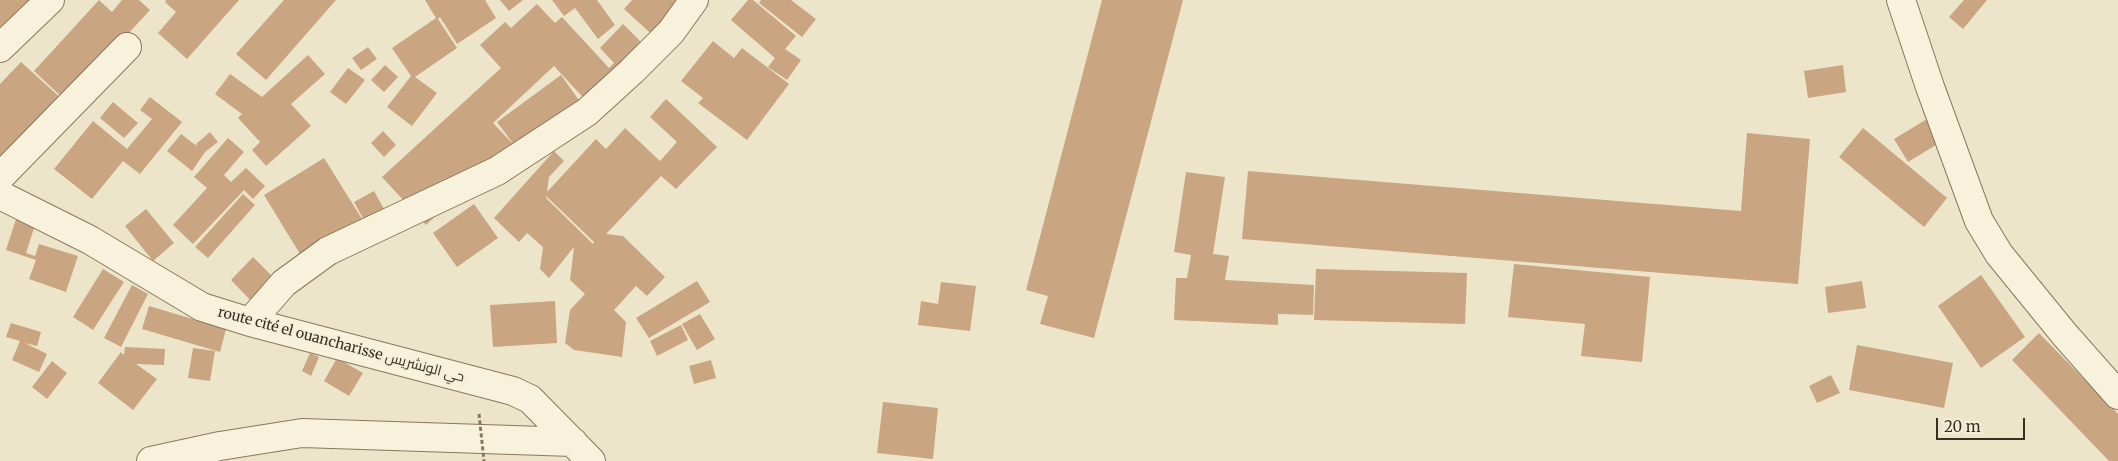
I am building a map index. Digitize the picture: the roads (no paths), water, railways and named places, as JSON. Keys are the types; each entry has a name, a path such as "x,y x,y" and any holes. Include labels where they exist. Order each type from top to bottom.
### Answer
{"street":[{"path":"0,48 50,0"},
{"path":"250,322 284,283 328,251 497,171 587,112 671,32 694,0"},
{"path":"1901,0 1930,87 1979,221 1999,254 2065,335 2118,395"},
{"path":"0,177 127,47"},
{"name":"route cité el ouancharisse حي الونشريس","path":"0,196 90,240 202,307 250,322 513,391 530,399 582,451"},
{"path":"151,461 220,446 302,434 582,451"}]}
